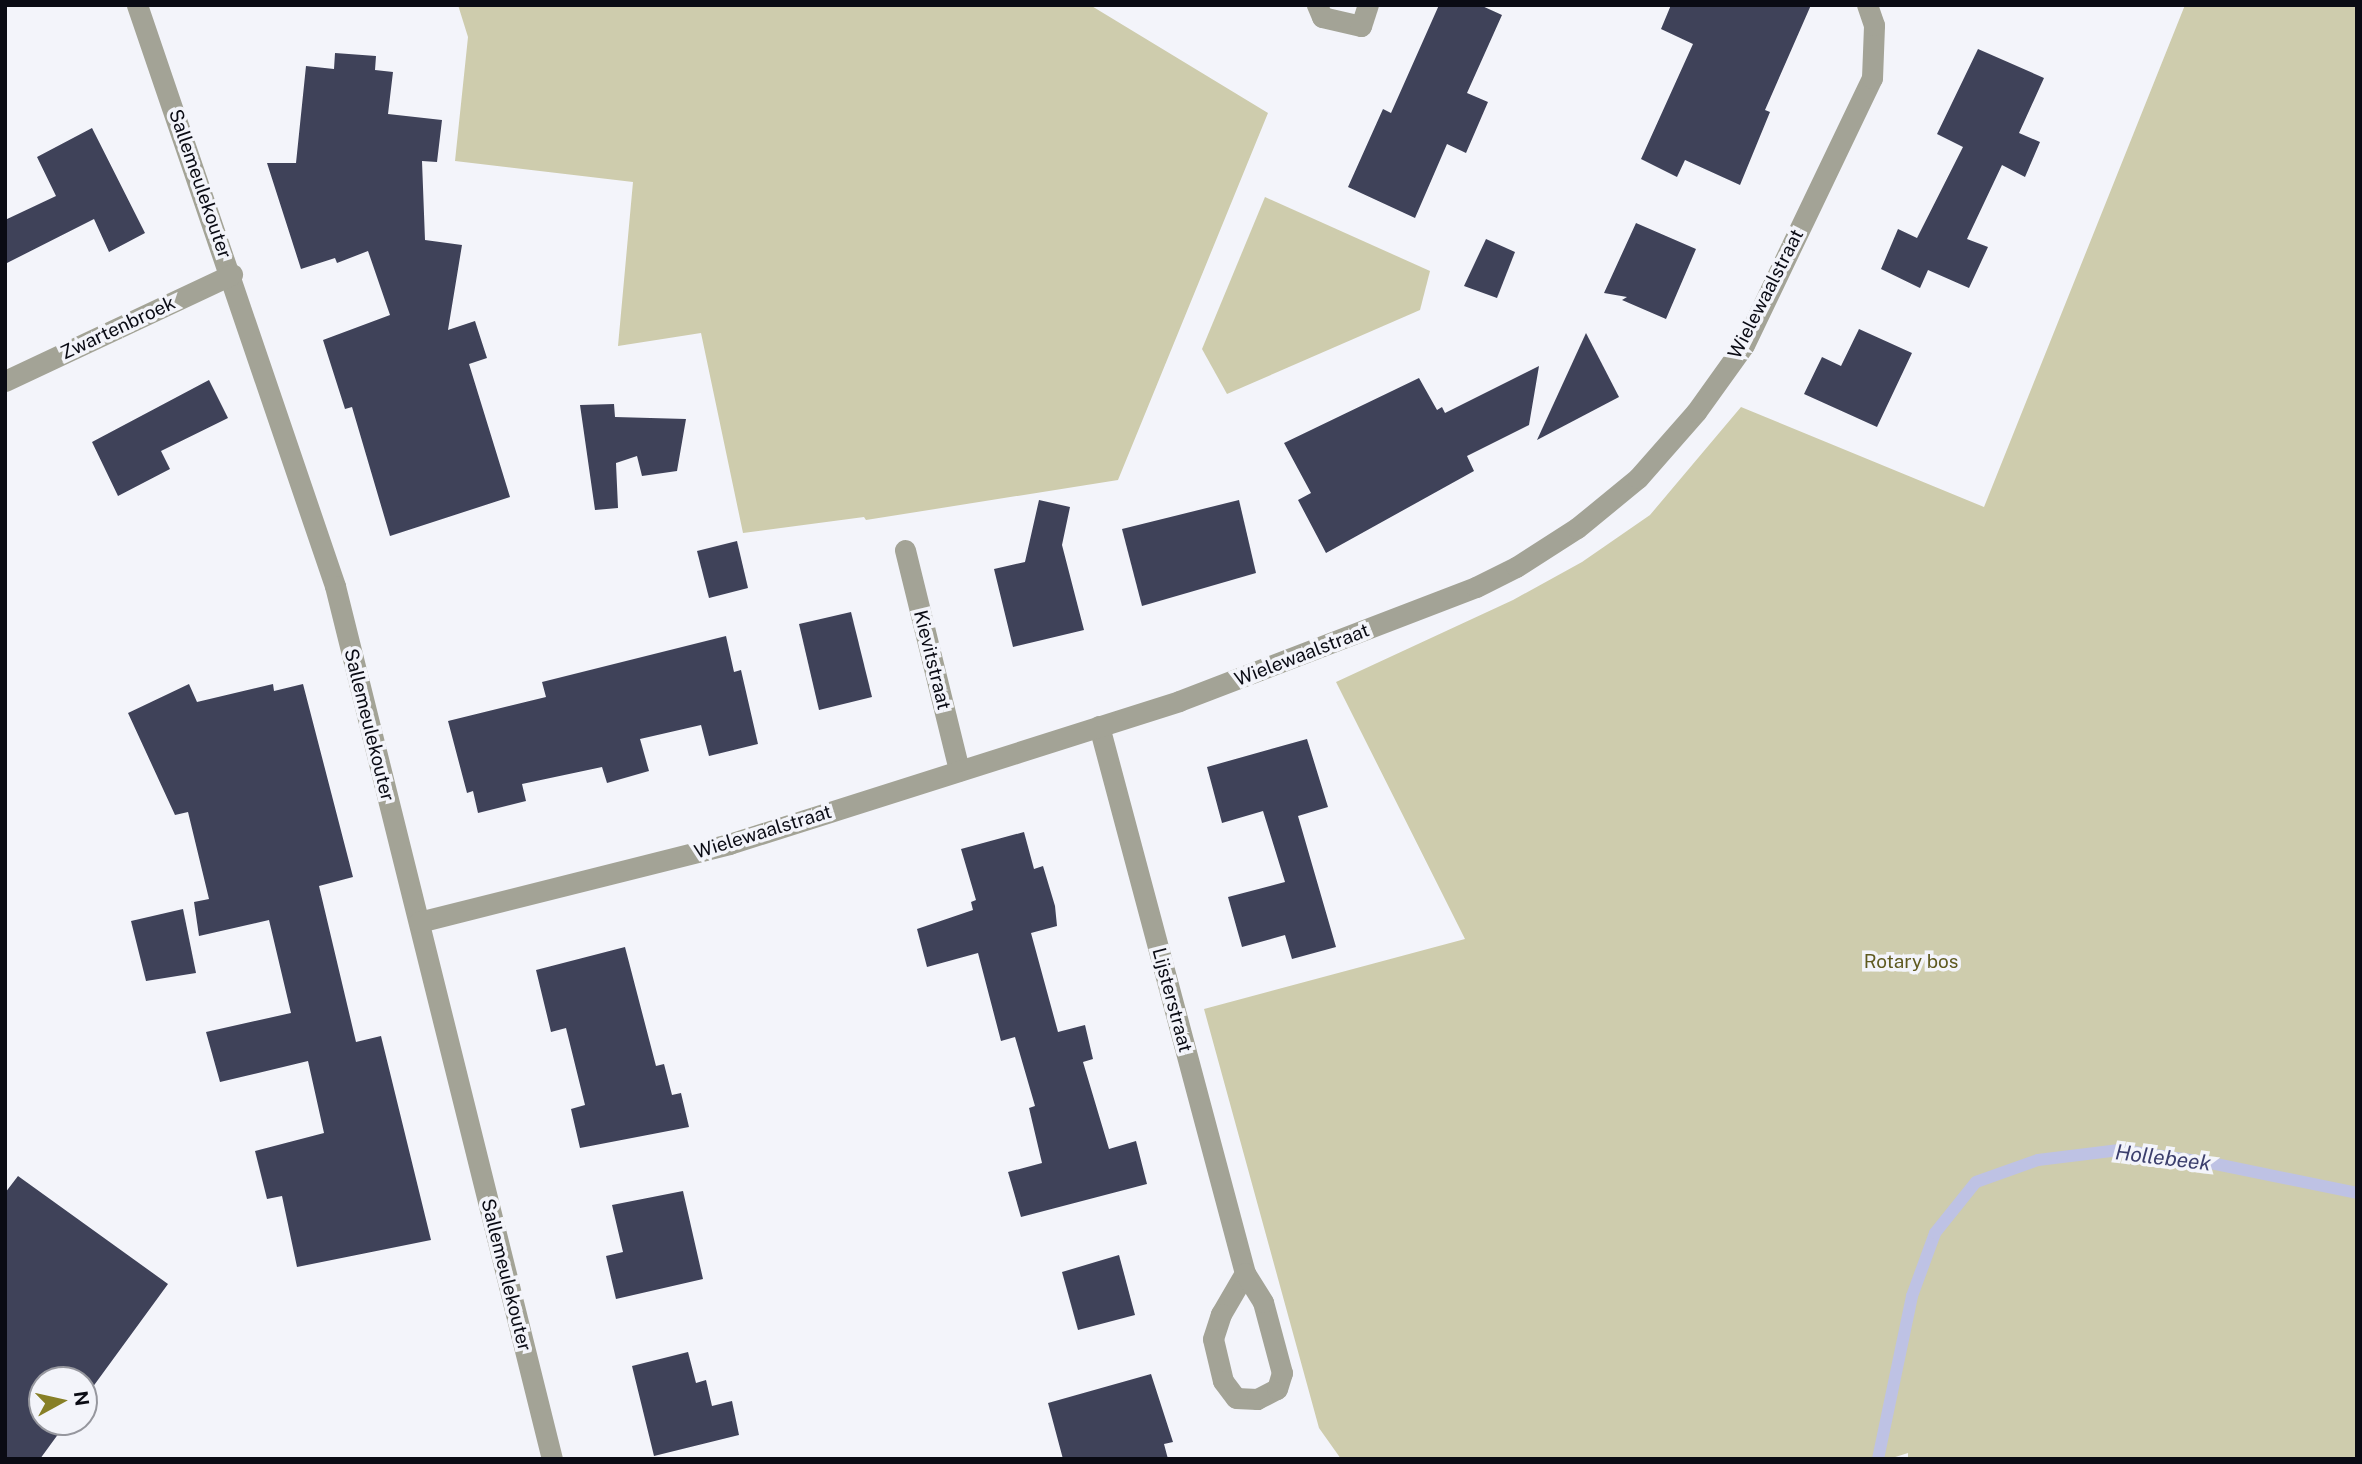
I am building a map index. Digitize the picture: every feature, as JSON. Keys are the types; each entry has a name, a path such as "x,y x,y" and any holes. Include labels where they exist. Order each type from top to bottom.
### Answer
{"street":[{"name":"Sallemeulekouter","path":"138,5 232,274 334,586 552,1459"},
{"path":"1317,5 1322,17 1361,26 1368,5"},
{"name":"Wielewaalstraat","path":"419,922 729,844 1204,692 1476,587 1577,528 1638,478 1696,412 1744,345 1872,78 1874,25 1867,5"},
{"name":"Zwartenbroek","path":"5,381 232,274"},
{"name":"Kievitstraat","path":"905,550 959,771"},
{"name":"Lijsterstraat","path":"1099,726 1245,1273 1263,1302 1282,1373 1277,1388 1257,1399 1236,1398 1223,1381 1213,1339 1221,1314 1245,1273"}],"green space":[{"path":"458,5 1090,5 1268,113 1118,480 866,520 864,517 743,533 701,333 618,346 633,182 455,161 468,37"},
{"name":"Rotary bos","path":"2185,5 2357,5 2357,1459 1908,1459 1908,1453 1889,1459 1341,1459 1319,1428 1204,1009 1465,939 1336,682 1513,600 1582,562 1650,515 1741,407 1984,507"},
{"path":"1265,197 1430,271 1420,310 1227,394 1202,349"}],"building":[{"path":"1439,5 1480,5 1502,15 1467,93 1488,102 1466,153 1447,144 1415,218 1348,187 1383,109 1391,113"},
{"path":"1671,5 1811,5 1765,110 1770,112 1740,185 1685,160 1677,177 1641,159 1693,44 1661,29"},
{"path":"1978,49 2044,78 2019,133 2040,142 2025,177 2002,165 1967,239 1988,247 1969,288 1928,270 1920,288 1881,269 1898,229 1917,238 1963,147 1937,134"},
{"path":"335,53 376,56 375,70 393,72 388,114 442,120 437,162 422,161 425,240 462,245 448,330 475,321 487,358 469,364 510,497 390,536 352,407 345,409 323,340 390,315 368,251 337,263 335,258 301,269 267,163 296,163 306,66 334,69"},
{"path":"92,128 145,233 109,252 94,219 5,264 5,220 56,196 37,157"},
{"path":"1636,223 1696,249 1666,319 1622,300 1627,297 1604,293"},
{"path":"1486,239 1515,252 1497,298 1464,286"},
{"path":"1859,329 1912,353 1877,427 1804,394 1822,357 1841,366"},
{"path":"1586,333 1619,397 1537,440"},
{"path":"1539,366 1529,425 1467,456 1474,471 1326,553 1298,500 1311,493 1284,443 1419,378 1437,410 1442,407 1445,413"},
{"path":"209,380 228,418 161,451 170,469 118,496 92,442"},
{"path":"614,404 615,417 686,419 677,471 642,476 637,456 616,463 618,508 595,510 580,405"},
{"path":"1039,500 1070,507 1062,545 1084,630 1013,647 994,569 1025,562"},
{"path":"1239,500 1256,573 1142,606 1122,529"},
{"path":"737,541 748,588 709,598 697,551"},
{"path":"851,612 872,697 819,710 799,624"},
{"path":"726,636 734,672 741,670 758,744 709,756 701,725 640,739 649,771 607,783 602,767 522,784 526,801 478,813 473,791 467,793 448,721 546,697 542,682"},
{"path":"189,684 197,702 273,684 274,691 303,684 353,877 319,886 356,1042 381,1036 431,1240 297,1267 282,1196 267,1199 255,1151 324,1133 308,1061 220,1082 206,1032 291,1013 269,920 199,936 194,902 209,899 188,812 175,815 128,713"},
{"path":"1307,739 1328,807 1298,816 1336,947 1292,959 1285,935 1242,947 1228,897 1285,882 1263,811 1222,823 1207,767"},
{"path":"1024,832 1034,869 1043,866 1055,906 1057,926 1031,933 1058,1032 1085,1025 1093,1059 1083,1062 1109,1149 1136,1141 1147,1184 1021,1217 1008,1172 1042,1163 1029,1108 1035,1106 1015,1037 1001,1041 978,953 927,967 917,929 973,910 971,902 976,900 961,849"},
{"path":"183,909 196,973 146,981 131,921"},
{"path":"625,947 656,1066 664,1064 672,1095 681,1093 689,1127 580,1148 571,1109 585,1105 566,1028 551,1032 536,970"},
{"path":"18,1176 168,1284 98,1380 98,1366 28,1366 28,1436 57,1436 40,1459 5,1459 5,1193"},
{"path":"683,1191 703,1279 616,1299 606,1256 623,1252 612,1205"},
{"path":"1119,1255 1135,1315 1078,1330 1062,1272"},
{"path":"688,1352 696,1383 706,1380 712,1406 732,1401 739,1435 654,1456 632,1366"},
{"path":"1151,1374 1173,1442 1164,1444 1168,1459 1063,1459 1048,1403"}],"waterway":[{"name":"Hollebeek","path":"1878,1459 1912,1296 1935,1233 1976,1182 2038,1160 2119,1150 2206,1162 2357,1193"}]}
